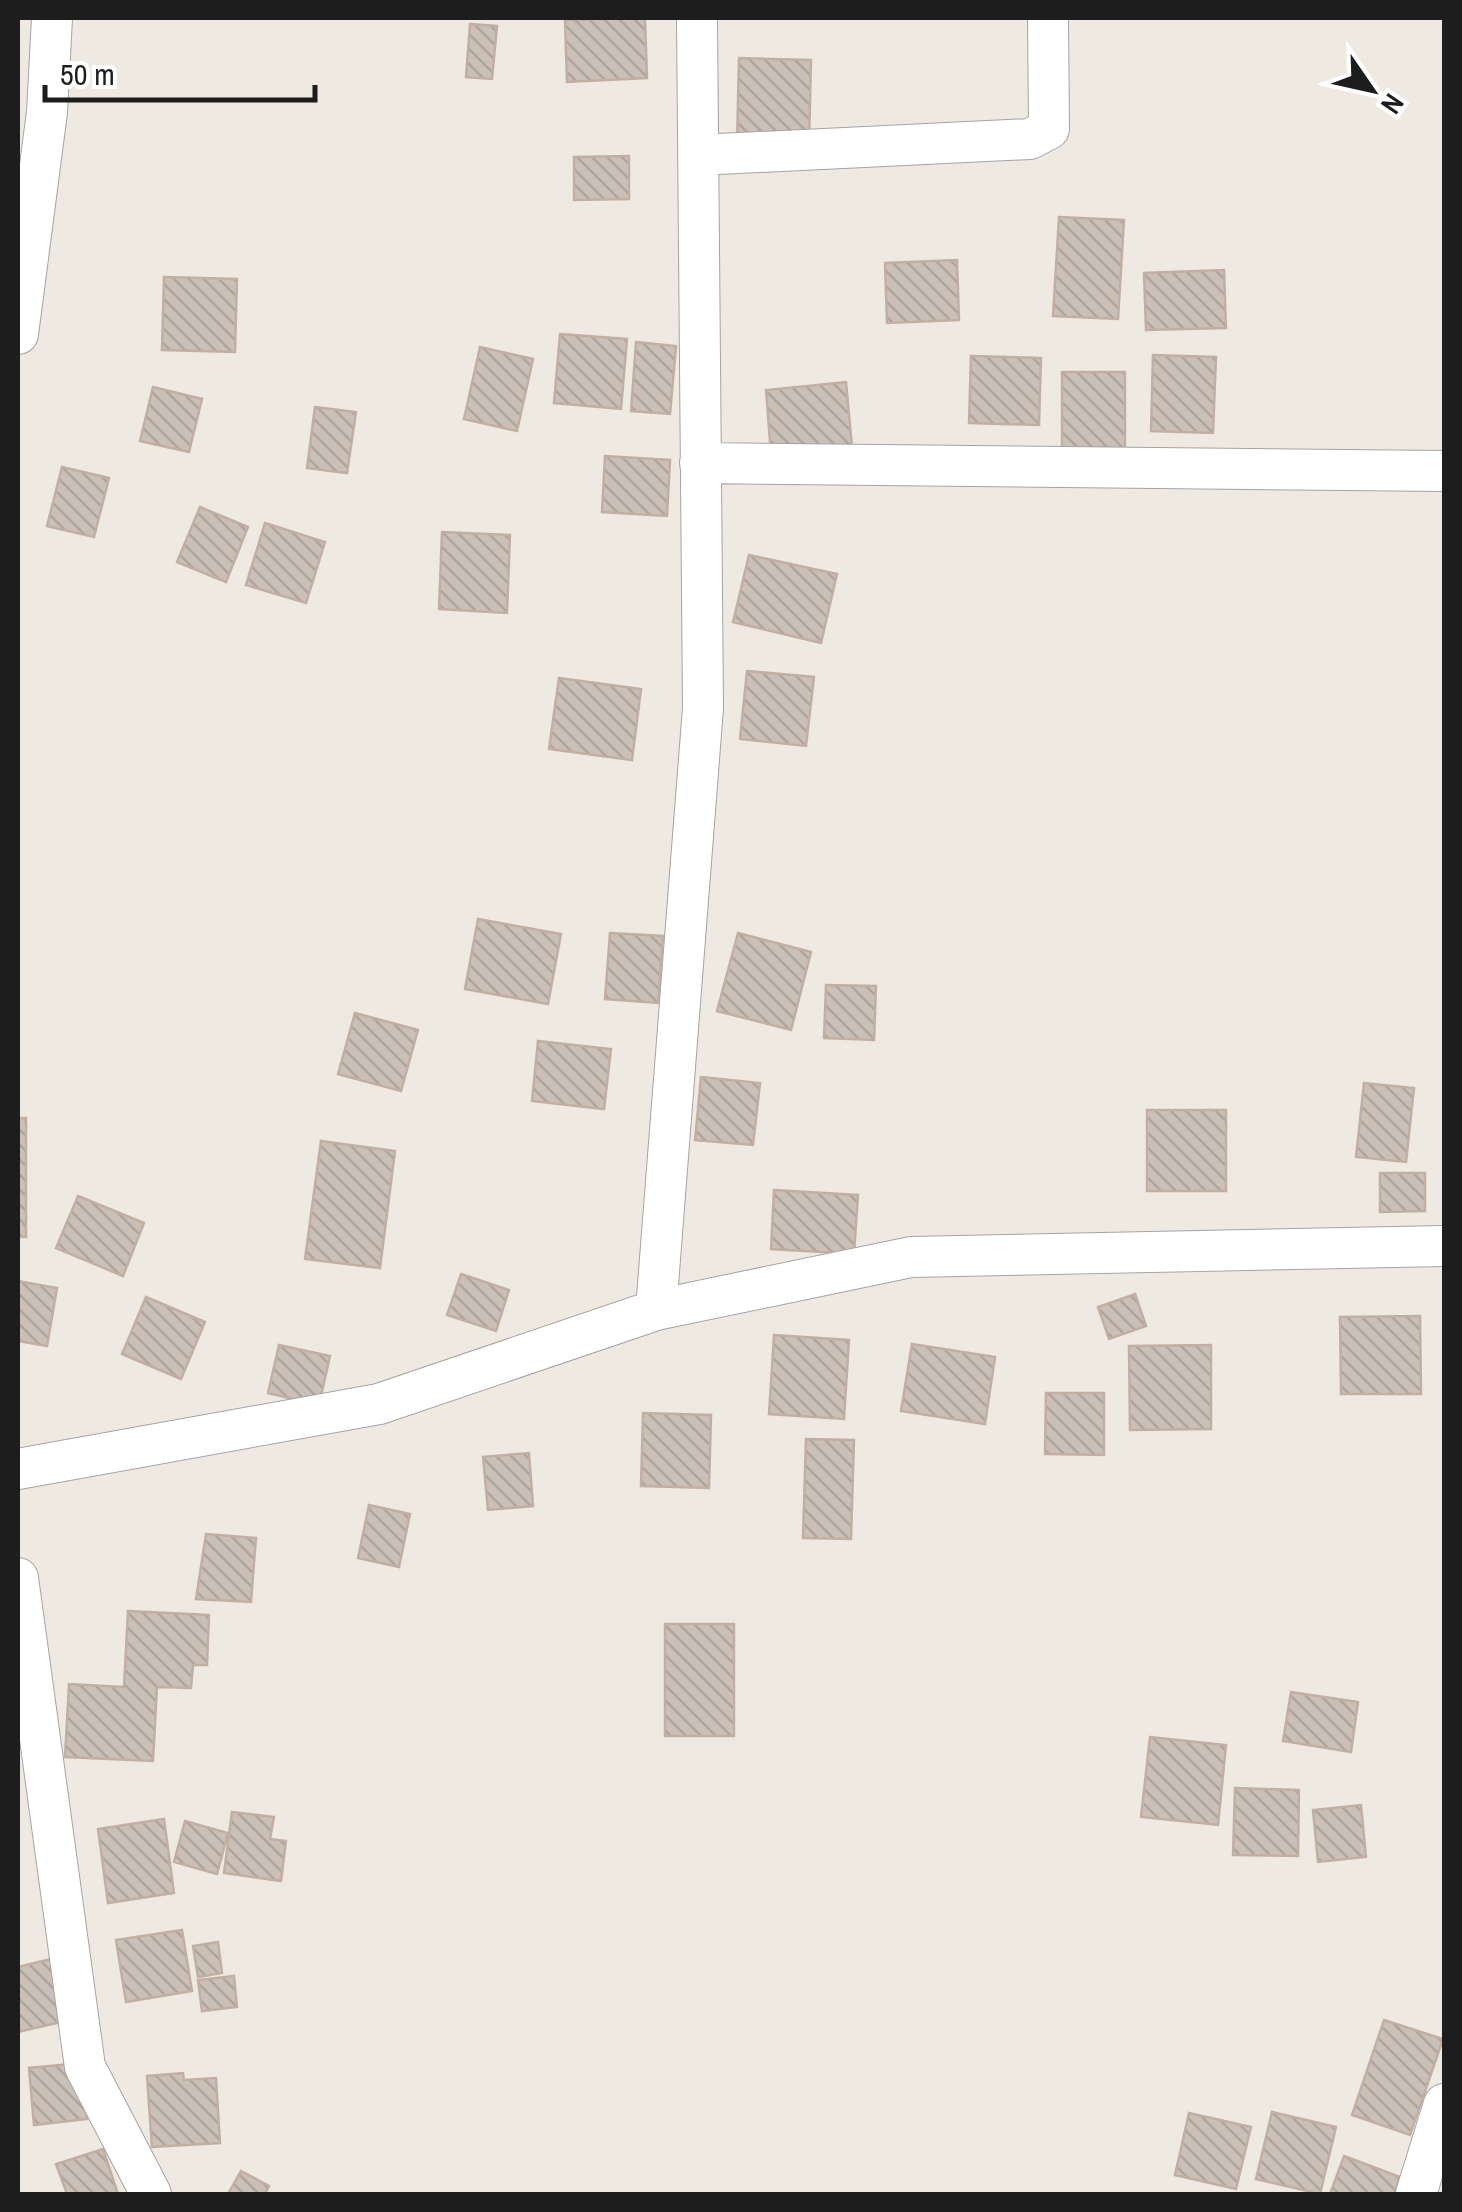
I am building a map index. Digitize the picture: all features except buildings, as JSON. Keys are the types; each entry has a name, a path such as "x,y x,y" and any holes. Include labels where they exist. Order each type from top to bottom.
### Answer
{"street":[{"path":"18,334 46,112 52,18"},
{"path":"656,1310 703,708 697,18"},
{"path":"698,155 1030,139 1049,130 1048,18"},
{"path":"700,463 1444,471"},
{"path":"18,1469 379,1404 656,1310 911,1257 1444,1246"},
{"path":"18,1578 85,2067 151,2194"},
{"path":"1416,2194 1444,2104"}]}
